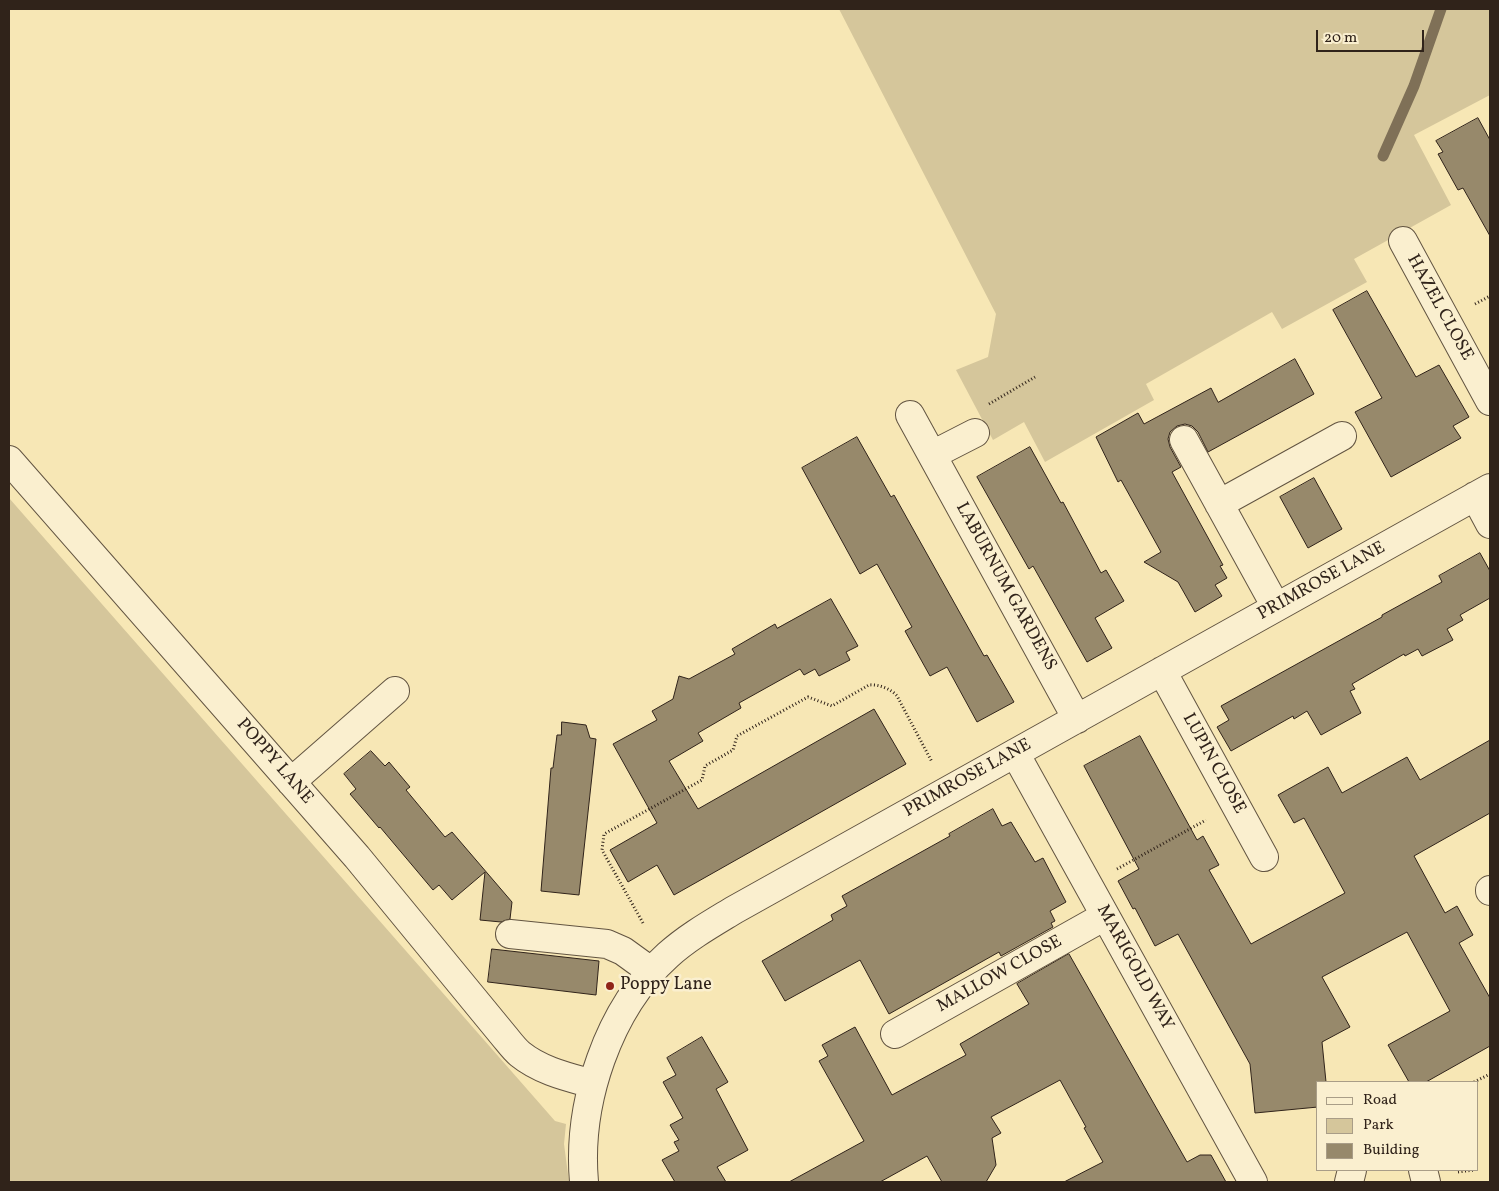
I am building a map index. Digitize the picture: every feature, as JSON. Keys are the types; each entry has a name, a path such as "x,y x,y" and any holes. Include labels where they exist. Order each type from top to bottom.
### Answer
{"street":[{"name":"HAZEL CLOSE","path":"1403,241 1490,401"},
{"name":"LABURNUM GARDENS","path":"910,414 1077,719"},
{"path":"932,455 975,433"},
{"path":"1219,504 1342,436"},
{"path":"1184,440 1276,607"},
{"name":"POPPY LANE","path":"9,460 357,858 520,1054 540,1067 593,1084"},
{"path":"1483,492 1490,524"},
{"name":"PRIMROSE LANE","path":"584,1182 585,1128 593,1084 606,1045 632,996 659,964 698,932 727,914 1483,492"},
{"name":"LUPIN CLOSE","path":"1162,671 1264,857"},
{"path":"291,782 395,691"},
{"name":"MARIGOLD WAY","path":"1015,753 1253,1182"},
{"name":"MALLOW CLOSE","path":"895,1034 1105,916"},
{"path":"510,934 606,944 659,964"}],"path":[{"path":"975,433 986,406 1035,377"},
{"path":"659,964 649,934 602,850 604,834 702,780 705,766 733,750 737,736 808,696 832,706 869,685 876,685 892,691 897,696 948,791"},
{"path":"1088,885 1236,804"},
{"path":"1476,1081 1490,1074"}],"green space":[{"path":"839,9 1490,9 1490,95 1414,135 1451,205 1354,259 1367,282 1282,329 1272,312 1146,384 1154,400 1045,462 1024,422 993,440 956,370 988,357 996,314"},
{"path":"9,498 555,1121 566,1124 564,1144 569,1182 9,1182"}],"building":[{"path":"1478,118 1490,140 1490,236 1463,188 1458,190 1438,154 1443,152 1436,141"},
{"path":"1367,291 1416,377 1439,365 1469,417 1453,426 1461,438 1391,477 1355,412 1382,398 1333,310"},
{"path":"1295,359 1314,394 1208,452 1198,432 1192,426 1185,424 1177,426 1170,432 1168,439 1170,447 1181,467 1172,472 1223,565 1220,566 1227,578 1215,585 1222,596 1195,612 1178,582 1144,562 1161,552 1121,480 1118,482 1096,437 1138,413 1144,424 1211,388 1218,402"},
{"path":"857,437 891,497 894,495 984,656 987,655 1014,702 977,722 947,667 930,676 905,631 912,627 877,564 860,574 802,468"},
{"path":"1030,447 1061,503 1063,502 1101,573 1106,570 1124,601 1095,618 1112,648 1087,662 1033,566 1029,569 977,477"},
{"path":"1314,478 1342,529 1308,548 1280,497"},
{"path":"1480,553 1490,571 1490,598 1460,615 1463,620 1447,629 1453,640 1422,656 1418,649 1405,656 1404,654 1352,684 1355,689 1350,691 1361,713 1321,735 1307,711 1294,719 1293,716 1231,751 1217,727 1229,720 1221,706 1442,582 1439,576"},
{"path":"831,599 858,646 846,652 850,660 819,676 815,669 804,675 800,669 739,703 741,708 698,733 703,741 669,761 698,809 874,709 906,764 674,895 657,865 628,882 610,850 657,823 613,744 657,720 652,711 673,699 679,676 689,679 735,654 732,649 775,624 777,628"},
{"path":"562,722 586,725 590,738 596,739 579,895 541,891 551,768 553,768 557,735 561,735"},
{"path":"1140,736 1197,840 1203,836 1219,865 1209,870 1251,944 1345,893 1304,818 1294,823 1278,795 1328,767 1342,793 1407,757 1420,780 1490,740 1490,813 1414,856 1445,913 1457,906 1473,935 1459,943 1490,998 1490,1046 1428,1081 1408,1081 1388,1045 1450,1011 1407,932 1322,977 1350,1027 1322,1042 1326,1081 1316,1081 1316,1107 1255,1113 1250,1064 1178,934 1155,946 1118,881 1139,869 1084,766"},
{"path":"371,751 385,766 389,762 410,787 406,790 445,837 452,832 512,902 510,919 501,922 480,920 485,872 452,900 439,885 433,890 350,794 356,789 344,774"},
{"path":"993,809 1002,826 1011,822 1035,862 1043,858 1066,902 1050,911 1055,921 1051,923 1053,927 1001,956 999,952 889,1014 860,960 785,1001 762,961 833,920 831,915 847,906 842,896 950,836 949,834"},
{"path":"492,949 599,961 596,995 488,982"},
{"path":"1069,954 1187,1162 1200,1155 1211,1155 1226,1182 1064,1182 1103,1162 1060,1080 991,1117 1001,1133 992,1138 996,1165 986,1182 942,1182 927,1156 880,1182 789,1182 864,1141 819,1061 828,1056 822,1045 855,1027 892,1095 966,1055 960,1044 1029,1004 1017,984"},
{"path":"702,1037 728,1082 716,1089 748,1150 717,1167 726,1182 675,1182 662,1160 679,1151 674,1142 679,1140 670,1125 683,1118 663,1082 676,1075 667,1058"}],"waterway":[{"path":"1383,156 1414,86 1441,9"}],"place":[{"name":"Poppy Lane","path":"610,986"}]}
